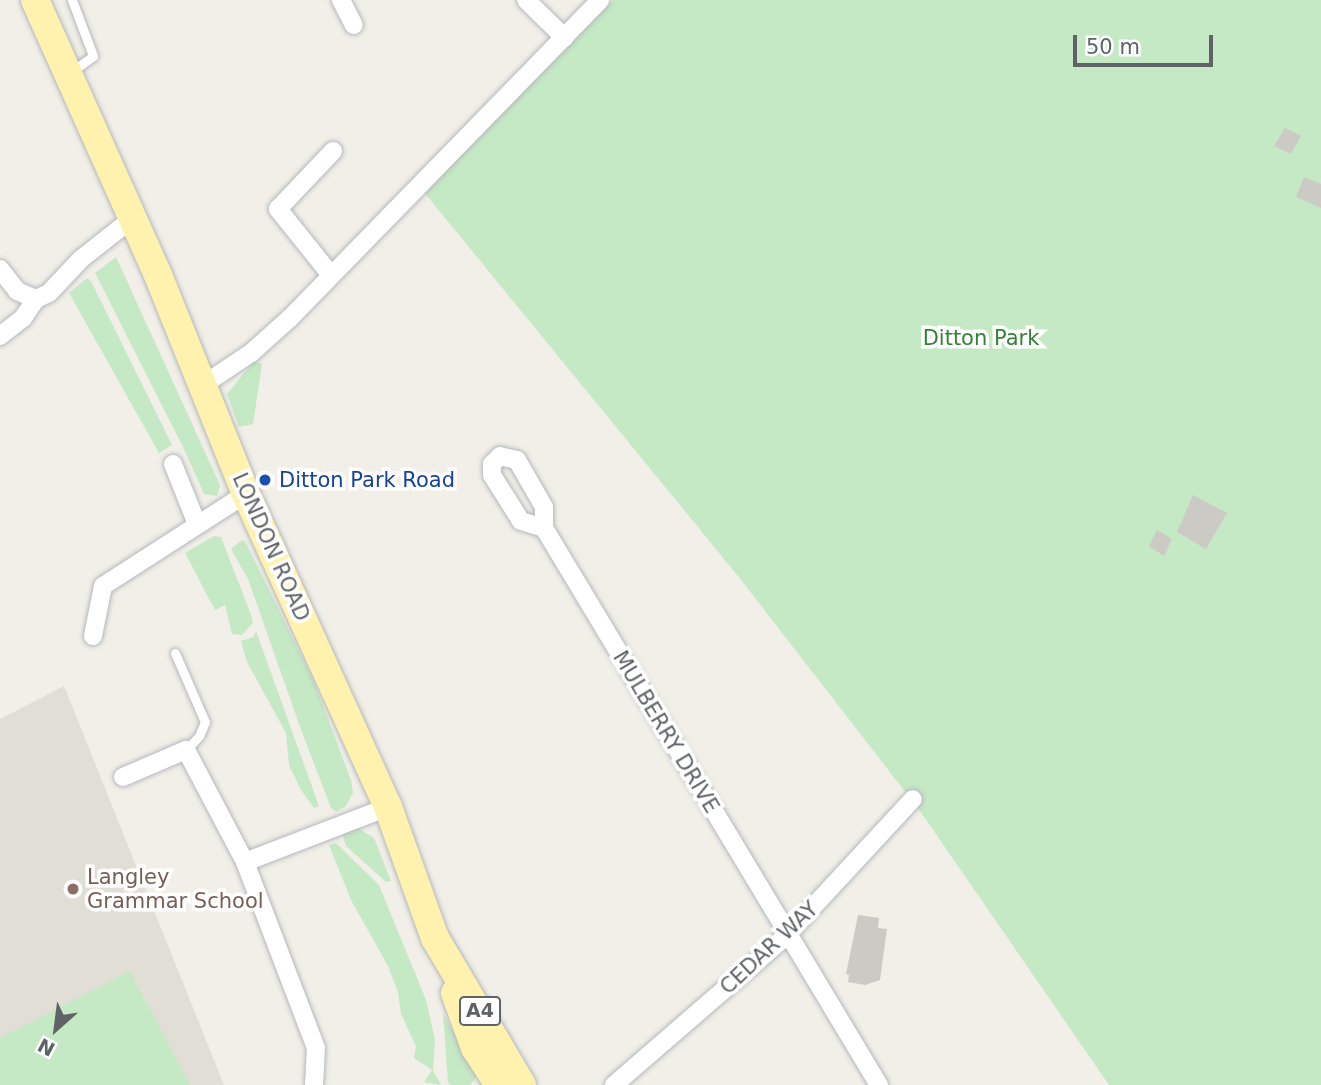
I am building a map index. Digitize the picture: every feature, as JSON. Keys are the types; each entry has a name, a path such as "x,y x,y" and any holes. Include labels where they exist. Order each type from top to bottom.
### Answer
{"main road":[{"name":"LONDON ROAD","path":"35,0 133,218 246,494 388,807 435,938 522,1085"},
{"path":"435,938 475,1048 499,1085"}],"street":[{"path":"341,0 354,25"},
{"path":"526,0 565,38"},
{"path":"203,385 251,353 600,0"},
{"path":"331,275 278,209 333,150"},
{"path":"0,335 23,318 36,299 48,293 80,259 133,218"},
{"path":"0,269 17,291 36,299"},
{"path":"173,464 197,524"},
{"path":"93,636 103,586 246,494"},
{"name":"MULBERRY DRIVE","path":"544,528 879,1085"},
{"path":"123,777 186,750 245,862 316,1048 314,1085"},
{"name":"CEDAR WAY","path":"614,1085 787,935 913,799"},
{"path":"245,862 388,807"}],"lane":[{"path":"68,74 93,56 72,0"},
{"path":"175,653 205,722 199,736 186,750"}],"shaded area":[{"name":"Langley Grammar School","path":"64,686 224,1085 0,1085 0,719"}],"green space":[{"name":"Ditton Park","path":"613,0 1321,0 1321,1085 1109,1085 920,811 738,576 423,191"},
{"path":"116,257 220,485 217,496 204,494 95,273"},
{"path":"87,278 91,281 172,445 159,453 69,293"},
{"path":"254,361 262,364 253,424 239,427 227,394"},
{"path":"214,536 221,537 251,615 253,623 242,635 232,634 225,605 215,610 185,553"},
{"path":"242,540 245,541 313,679 351,780 353,793 346,806 336,812 331,808 300,727 248,579 231,549"},
{"path":"256,631 319,806 314,808 301,790 289,765 286,733 247,662 241,641 253,637"},
{"path":"353,825 374,838 391,881 386,882 346,846 340,827"},
{"path":"336,843 379,885 426,1000 435,1040 433,1070 441,1085 424,1082 432,1070 414,1058 416,1046 401,1014 398,992 388,966 351,900 329,845"},
{"path":"130,971 190,1085 0,1085 0,1038"},
{"path":"443,1013 477,1076 470,1085 450,1085 448,1082"}],"building":[{"path":"1285,128 1301,136 1291,154 1274,146"},
{"path":"1304,177 1321,184 1321,208 1296,197"},
{"path":"1193,495 1227,513 1206,549 1177,532"},
{"path":"1157,530 1172,539 1164,556 1149,546"},
{"path":"858,915 879,918 878,928 887,929 880,980 865,985 848,982 849,975 846,974"}],"place":[{"name":"Ditton Park Road","path":"265,480"},
{"name":"Langley Grammar School","path":"73,889"}]}
